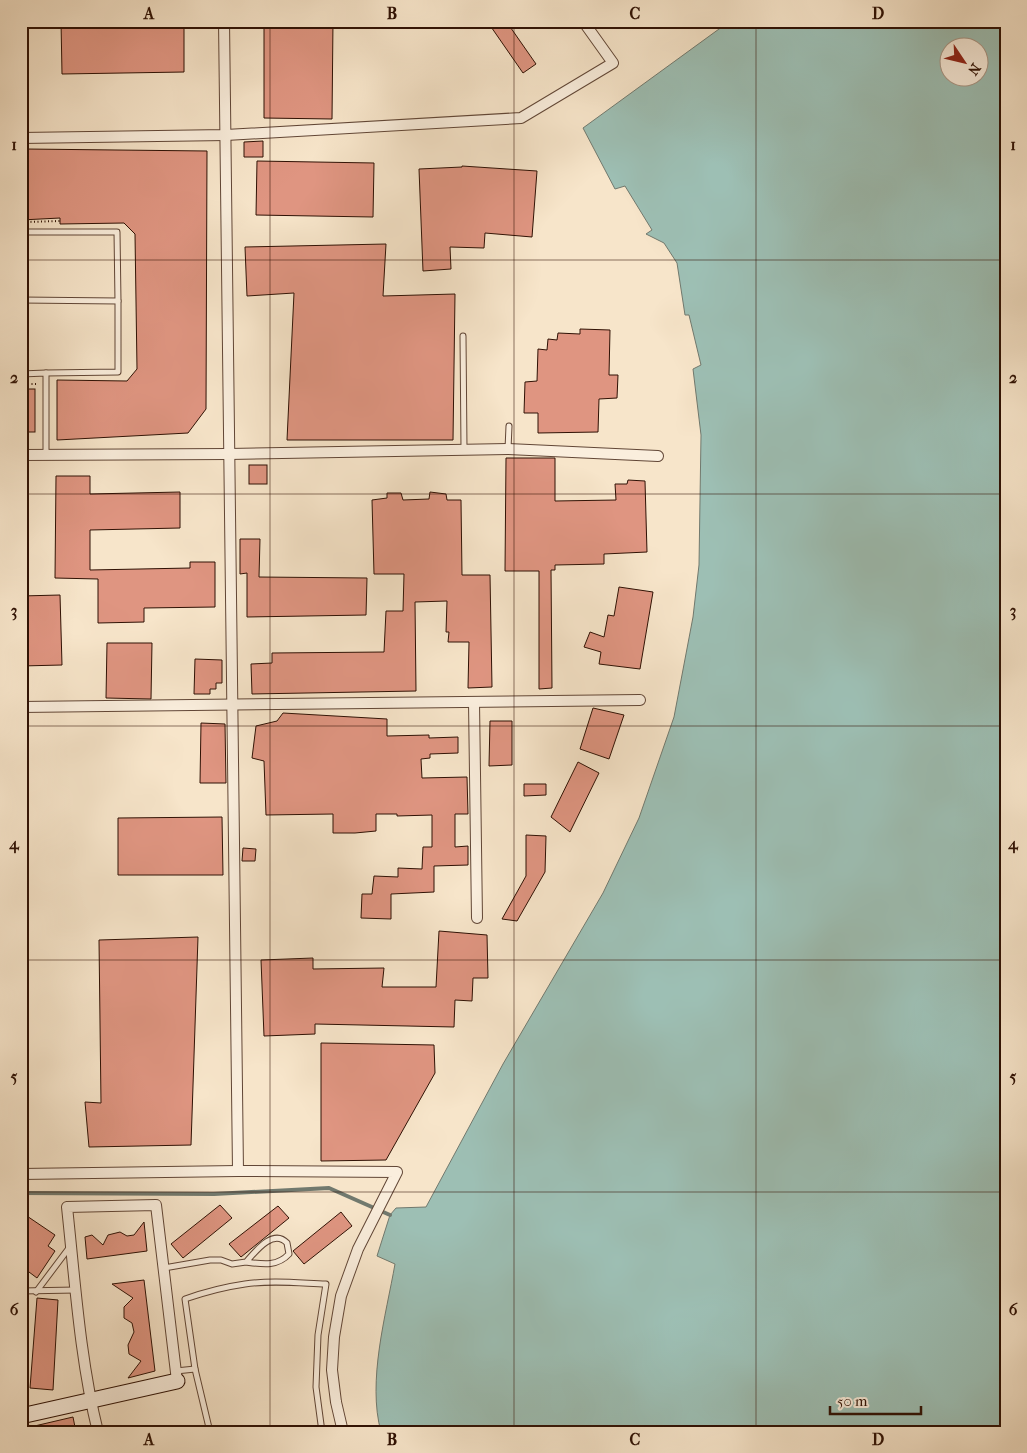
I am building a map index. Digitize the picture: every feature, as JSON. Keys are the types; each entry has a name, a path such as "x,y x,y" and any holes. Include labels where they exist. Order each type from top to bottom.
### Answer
{"street":[{"path":"224,21 238,1171"},
{"path":"21,138 226,135 521,118 613,63 583,21"},
{"path":"21,454 228,454 508,449 658,456"},
{"path":"21,707 640,700"},
{"path":"474,702 477,918"},
{"path":"21,1174 238,1171 397,1172 358,1248 341,1296 334,1336 332,1370 336,1402 344,1432"},
{"path":"21,1416 91,1400 176,1376 156,1205 67,1207 91,1400 98,1432"}],"lane":[{"path":"21,232 117,232 118,301 118,372 21,374"},
{"path":"21,300 118,301"},
{"path":"464,336 464,449"},
{"path":"46,373 46,455"},
{"path":"508,449 509,426"},
{"path":"164,1268 210,1260 221,1260 232,1264 246,1262 268,1264 282,1261 288,1254 287,1243 280,1237 274,1237 257,1250 246,1262"},
{"path":"36,1292 71,1246"},
{"path":"210,1432 195,1368 185,1299 213,1290 246,1284 280,1282 326,1284 318,1335 316,1387 322,1432"},
{"path":"21,1291 76,1290"},
{"path":"176,1376 195,1368"}],"path":[{"path":"21,222 60,221"}],"water":[{"path":"730,21 1006,21 1006,1432 381,1432 377,1412 377,1370 379,1348 395,1264 377,1256 390,1215 396,1208 426,1207 503,1064 603,893 639,818 674,717 693,617 699,565 701,435 693,369 701,365 689,315 685,315 677,263 664,243 646,234 652,230 625,186 615,189 583,128"}],"building":[{"path":"61,21 184,21 184,72 62,74"},
{"path":"264,21 333,21 332,119 264,118"},
{"path":"487,21 506,21 536,64 523,73"},
{"path":"263,141 263,157 244,157 244,142"},
{"path":"26,149 207,151 206,409 188,433 57,440 57,380 127,381 137,369 135,234 124,223 60,224 60,218 21,220 21,164 26,164"},
{"path":"257,161 374,163 373,217 256,215"},
{"path":"462,166 537,171 532,237 485,233 484,248 450,247 451,269 423,271 419,169"},
{"path":"386,244 383,296 455,294 453,440 287,440 294,293 247,296 245,247"},
{"path":"580,329 610,330 609,375 618,375 617,398 599,399 598,432 538,433 538,413 524,413 525,382 537,381 538,349 547,350 548,339 557,340 558,333 580,334"},
{"path":"21,389 35,389 35,432 21,432"},
{"path":"506,458 555,458 555,501 616,500 615,484 627,484 628,480 645,481 647,552 604,554 604,564 555,565 555,570 551,570 552,688 539,689 539,571 505,571"},
{"path":"249,465 267,465 267,484 249,484"},
{"path":"56,476 90,476 90,494 180,492 180,528 90,530 90,570 190,568 190,562 215,562 215,607 144,608 144,622 98,623 98,579 55,578"},
{"path":"430,492 446,494 447,500 461,500 462,575 490,575 492,687 468,688 469,642 448,642 449,632 446,632 447,601 415,602 416,691 252,694 251,664 272,663 272,653 384,652 386,611 403,611 404,574 374,574 372,500 387,498 387,493 401,493 403,500 429,499"},
{"path":"240,539 260,539 259,577 367,578 366,615 247,617 247,573 240,574"},
{"path":"619,587 653,592 640,669 599,664 601,652 584,647 590,632 604,637 608,615 614,616"},
{"path":"60,595 62,665 21,666 21,596"},
{"path":"107,643 152,643 151,699 106,698"},
{"path":"195,659 222,660 222,683 216,683 216,689 210,689 210,694 194,694"},
{"path":"593,708 624,715 609,759 580,749"},
{"path":"283,713 387,719 387,736 429,735 429,738 458,737 458,753 430,754 430,758 421,759 422,778 467,777 468,814 455,814 455,847 468,846 468,865 434,866 434,892 391,894 391,919 361,918 362,894 372,894 374,876 398,877 398,868 422,869 423,847 432,847 432,815 397,816 397,814 376,814 376,831 333,833 333,814 266,815 264,761 252,758 256,726 277,721"},
{"path":"490,721 512,721 512,765 489,766"},
{"path":"201,723 225,724 226,783 200,783"},
{"path":"578,762 599,773 570,832 551,817"},
{"path":"524,784 546,784 546,795 524,796"},
{"path":"222,817 223,875 118,875 118,818"},
{"path":"526,835 546,836 545,872 517,921 502,919 526,876"},
{"path":"243,848 256,849 255,861 242,861"},
{"path":"439,931 487,935 488,978 473,978 472,1001 455,1000 454,1027 315,1024 315,1034 264,1036 261,960 313,958 313,969 384,968 382,987 436,987"},
{"path":"198,937 191,1145 89,1147 85,1102 101,1103 99,940"},
{"path":"321,1043 434,1045 435,1073 386,1160 321,1161"},
{"path":"220,1205 232,1218 183,1258 171,1244"},
{"path":"278,1206 289,1218 241,1257 229,1244"},
{"path":"21,1212 55,1235 48,1246 55,1251 37,1278 29,1272 21,1283"},
{"path":"341,1212 352,1226 304,1264 293,1251"},
{"path":"144,1222 147,1251 87,1259 85,1237 92,1235 103,1245 108,1235 120,1232 127,1236 134,1235"},
{"path":"144,1280 155,1371 128,1378 141,1361 129,1354 128,1345 134,1332 132,1323 124,1318 124,1307 133,1298 112,1284"},
{"path":"37,1298 58,1300 53,1390 30,1388"},
{"path":"73,1417 76,1432 27,1432 26,1428"}],"waterway":[{"path":"21,1193 214,1194 329,1188 390,1215"}]}
